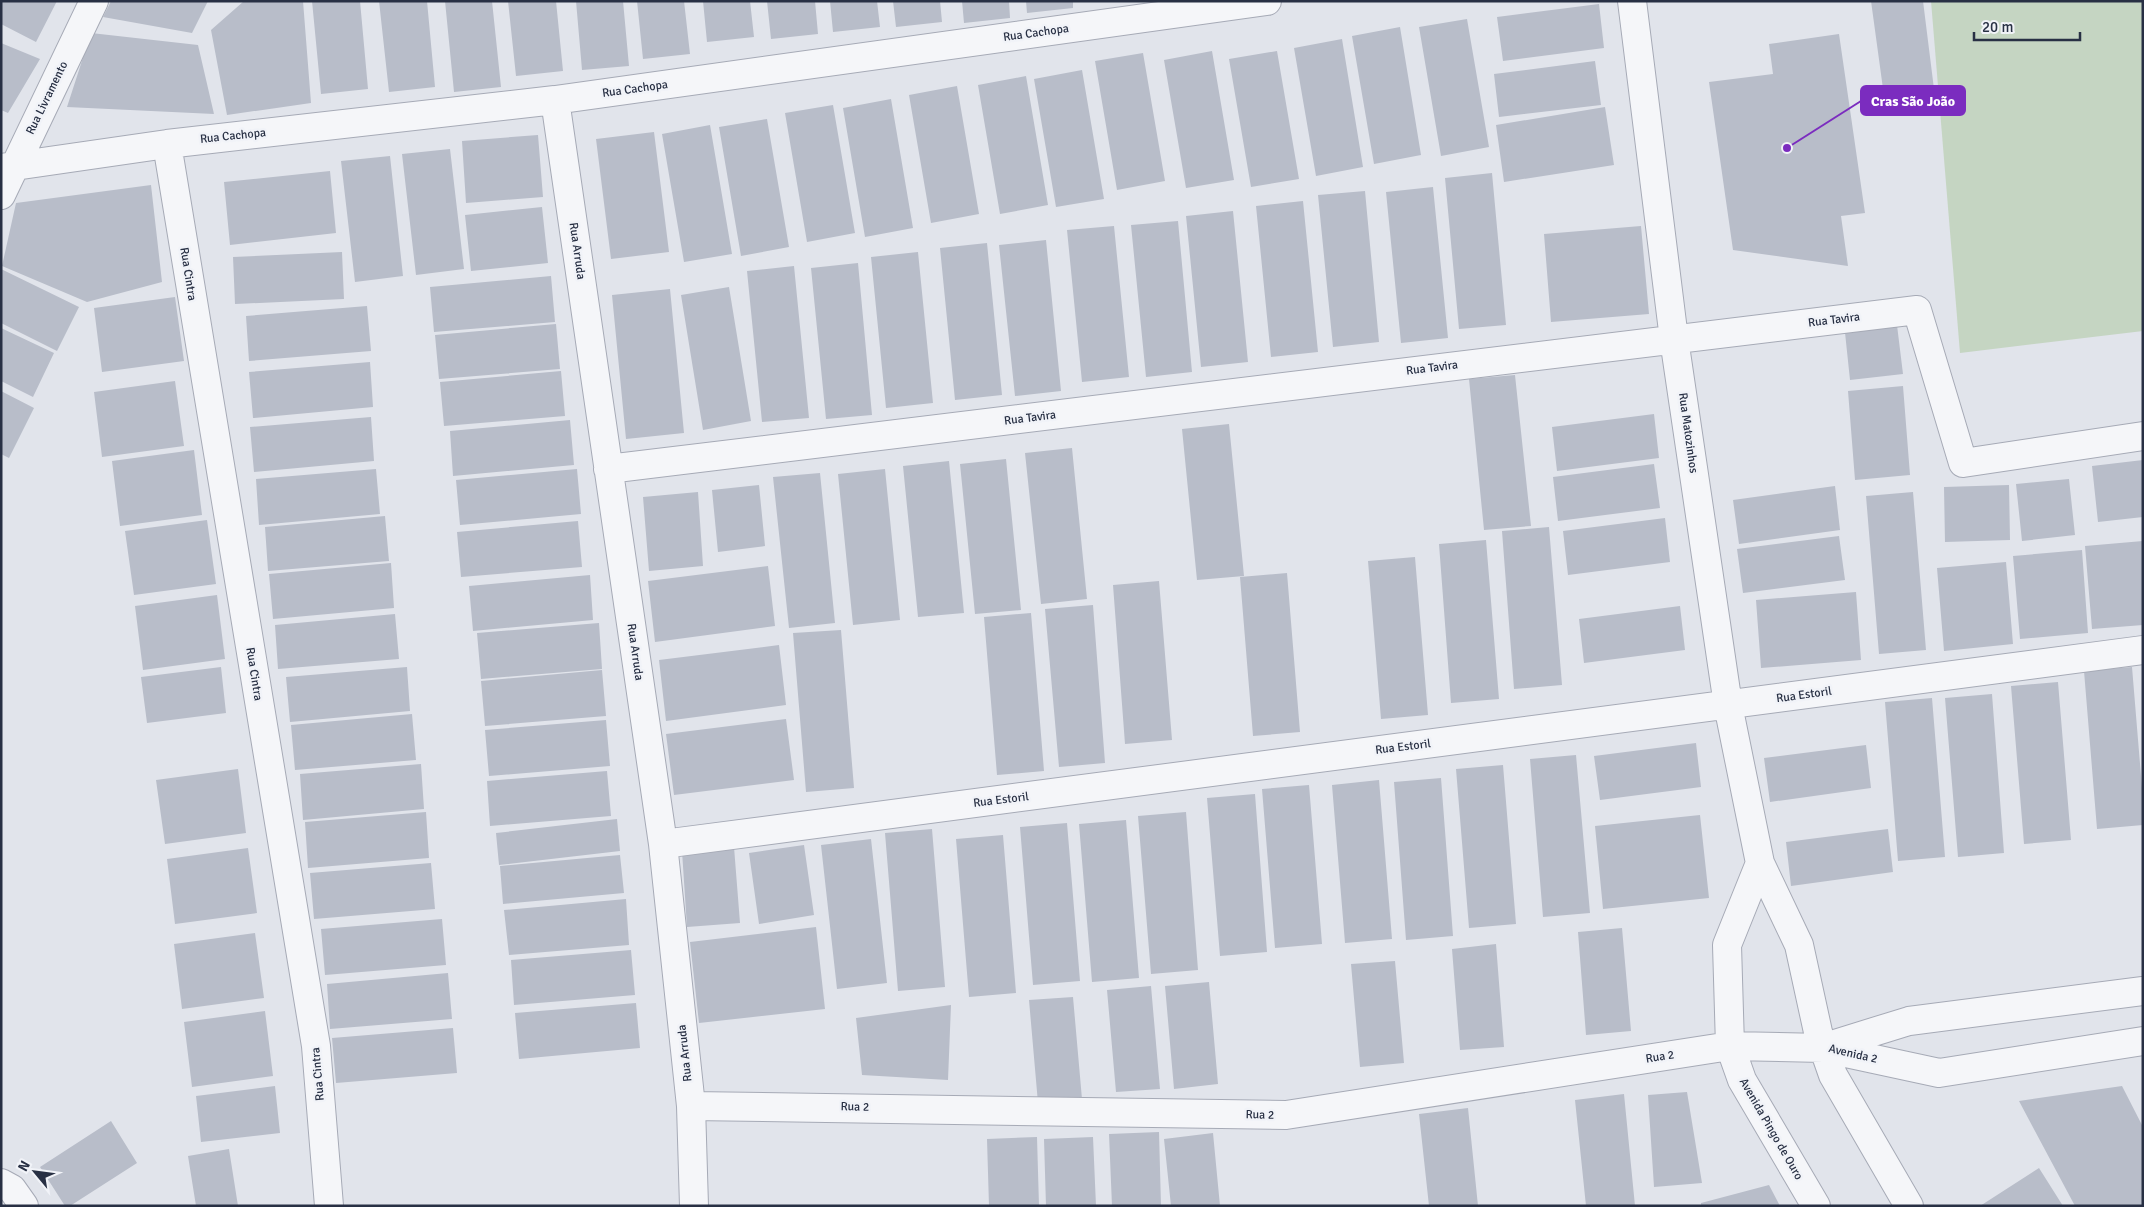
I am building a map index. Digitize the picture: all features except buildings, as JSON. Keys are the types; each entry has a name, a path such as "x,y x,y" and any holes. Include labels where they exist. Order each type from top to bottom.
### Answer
{"street":[{"name":"Rua Livramento","path":"1,195 8,167 94,1"},
{"name":"Rua Cachopa","path":"8,167 167,144 555,100 1267,1"},
{"name":"Rua Matozinhos","path":"1632,1 1674,339 1728,705 1760,863"},
{"name":"Rua Arruda","path":"555,100 663,844 691,1106 694,1206"},
{"name":"Rua Cintra","path":"167,144 316,1046 329,1206"},
{"name":"Rua Tavira","path":"608,469 1916,310 1964,463 2143,436"},
{"name":"Rua Estoril","path":"663,844 2143,650"},
{"name":"Avenida Pingo de Ouro","path":"1760,863 1727,944 1730,1046 1742,1080 1816,1206"},
{"path":"1760,863 1799,945 1818,1032 1833,1075 1909,1206"},
{"name":"Avenida 2","path":"1823,1048 1909,1021 2143,990"},
{"name":"Avenida 2","path":"1823,1048 1939,1073 2143,1040"},
{"name":"Rua 2","path":"691,1106 1286,1115 1730,1046 1823,1048"},
{"path":"1,1183 12,1189 24,1206"}],"green space":[{"path":"1931,1 2143,1 2143,331 1960,353"}],"place":[{"name":"Cras São João","path":"1787,148"}]}
